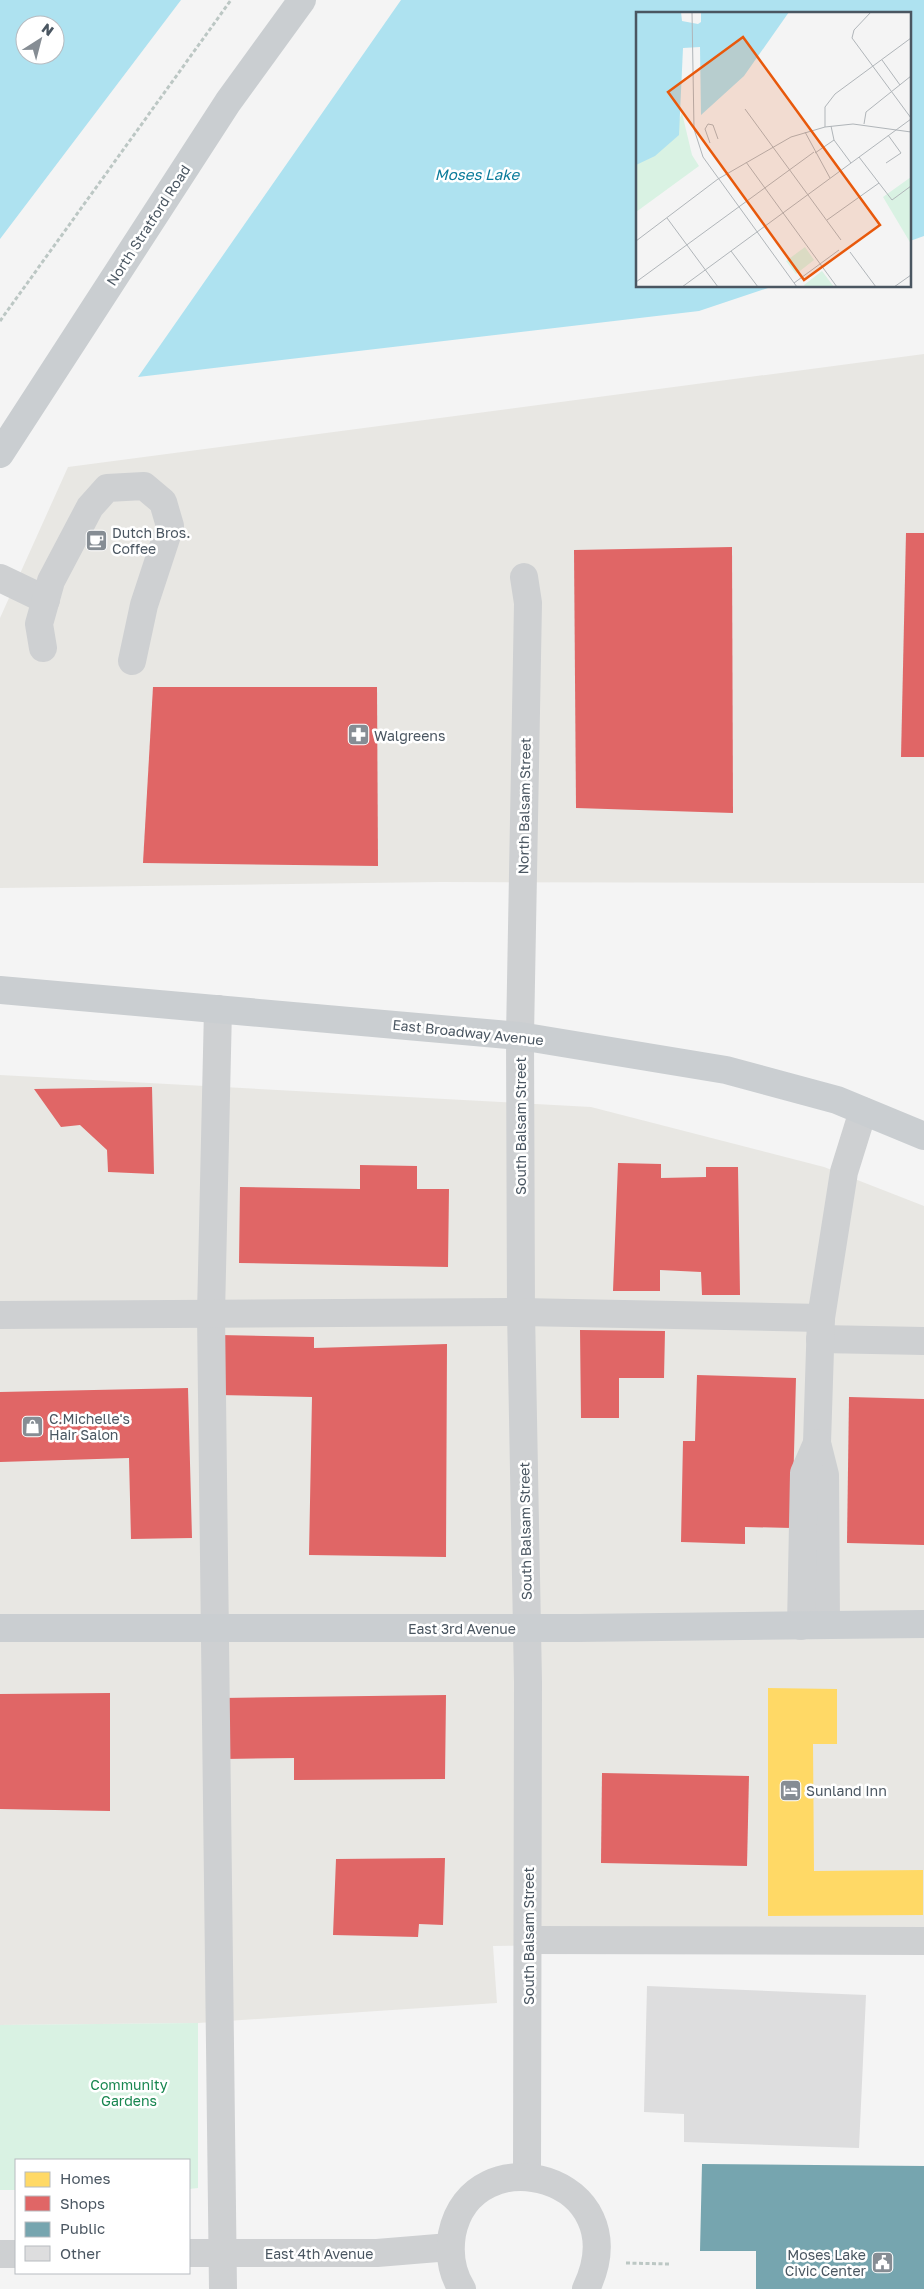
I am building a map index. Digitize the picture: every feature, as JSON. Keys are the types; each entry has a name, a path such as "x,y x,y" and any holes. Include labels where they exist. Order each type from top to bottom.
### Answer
{"main road":[{"name":"North Stratford Road","path":"0,454 228,102 302,0"},
{"name":"East Broadway Avenue","path":"0,990 520,1036 726,1070 836,1100 924,1136"},
{"name":"East 3rd Avenue","path":"0,1628 528,1628 924,1624"}],"street":[{"path":"43,648 39,624 51,582 90,507 107,488 144,486 163,502 170,526 144,605 132,661"},
{"name":"North Balsam Street","path":"520,1036 528,603 524,577"},
{"path":"0,578 46,600"},
{"path":"218,1009 211,1314 224,2289"},
{"name":"South Balsam Street","path":"520,1036 521,1312 528,1628 529,1940 527,2176"},
{"path":"814,1626 804,1473 816,1443 821,1328 844,1172 863,1111"},
{"path":"0,1315 521,1312 821,1328 924,1341"},
{"path":"529,1940 924,1941"},
{"path":"462,2289 452,2268 450,2247 454,2224 466,2204 483,2188 504,2179 527,2176 549,2180 568,2191 584,2207 594,2226 597,2256 595,2270 586,2289"},
{"name":"East 4th Avenue","path":"190,2253 377,2253 450,2247"},
{"path":"0,2254 15,2254"}],"path":[{"path":"0,321 231,0"},
{"path":"618,2262 670,2264"}],"shaded area":[{"path":"924,354 924,883 441,882 0,888 0,618 68,467"},
{"path":"0,1075 591,1107 824,1167 924,1206 924,1942 493,1946 497,2003 198,2023 0,2025"}],"green space":[{"name":"Community Gardens","path":"198,2023 198,2188 190,2189 190,2159 15,2159 15,2190 0,2190 0,2025"}],"water":[{"path":"0,0 181,0 0,239"},
{"name":"Moses Lake","path":"401,0 924,0 924,236 912,240 912,12 636,12 636,288 768,288 699,311 138,377"}],"building: Homes":[{"path":"768,1688 837,1689 837,1744 813,1744 814,1871 923,1870 923,1915 768,1916"}],"building: Shops":[{"path":"906,533 924,533 924,757 901,757"},
{"path":"732,547 733,813 576,808 574,550"},
{"name":"Walgreens","path":"153,687 377,687 378,866 143,863"},
{"path":"152,1087 154,1174 108,1172 107,1150 80,1125 61,1127 34,1089"},
{"path":"618,1163 661,1164 661,1178 706,1177 706,1167 738,1167 740,1295 702,1295 701,1272 660,1270 660,1291 613,1291"},
{"path":"360,1165 417,1166 417,1189 449,1189 448,1267 239,1263 240,1187 360,1189"},
{"path":"580,1330 665,1331 664,1378 619,1378 619,1418 581,1418"},
{"path":"220,1335 314,1337 314,1348 447,1344 446,1557 309,1555 312,1397 219,1395"},
{"path":"697,1375 796,1378 792,1528 745,1527 745,1544 681,1542 683,1441 695,1441"},
{"path":"188,1388 192,1538 131,1539 129,1458 0,1462 0,1392"},
{"path":"849,1397 924,1399 924,1545 847,1543"},
{"path":"110,1693 110,1811 0,1809 0,1694"},
{"path":"446,1695 445,1779 294,1780 294,1758 224,1759 223,1698"},
{"path":"602,1773 749,1776 747,1866 601,1863"},
{"path":"445,1858 443,1925 419,1924 418,1937 333,1935 336,1859"}],"building: Public":[{"path":"702,2164 924,2166 924,2289 756,2289 756,2251 700,2251"}],"building: Other":[{"path":"647,1986 866,1995 859,2148 684,2142 684,2114 644,2112"}],"place":[{"name":"Dutch Bros. Coffee","path":"96,540"},
{"name":"Walgreens","path":"358,735"},
{"name":"C.Michelle's Hair Salon","path":"33,1426"},
{"name":"Sunland Inn","path":"790,1790"},
{"name":"Moses Lake Civic Center","path":"882,2262"}]}
